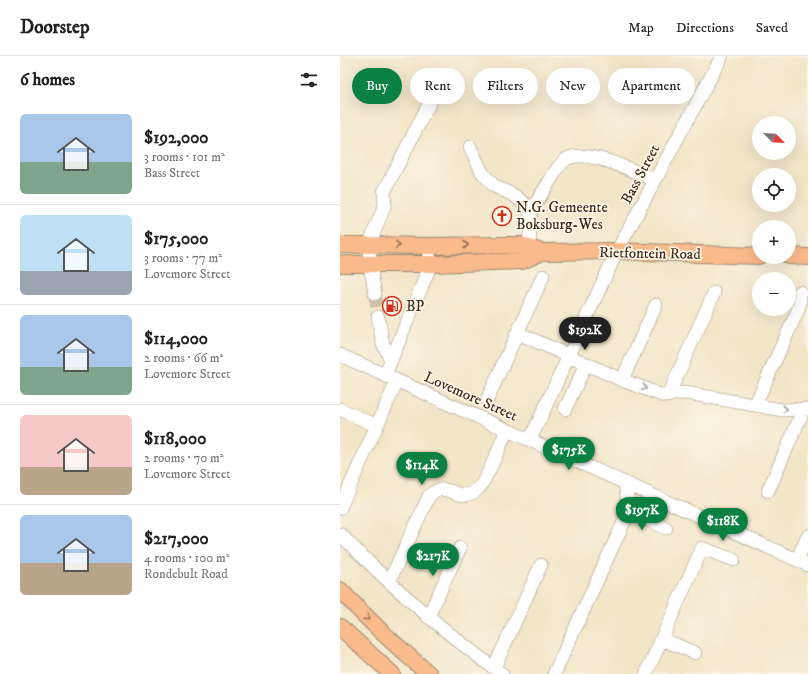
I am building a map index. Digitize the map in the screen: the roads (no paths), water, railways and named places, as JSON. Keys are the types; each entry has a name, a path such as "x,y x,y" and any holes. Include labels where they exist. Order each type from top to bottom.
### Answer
{"main road":[{"name":"Rietfontein Road","path":"340,245 427,246 505,244 521,245 533,253"},
{"name":"Rietfontein Road","path":"340,264 431,264 522,261 533,253 617,251 752,256"},
{"path":"796,256 808,257"},
{"path":"340,590 410,658 429,674"},
{"path":"340,626 392,674"}],"street":[{"name":"Bass Street","path":"530,440 617,251 722,56"},
{"path":"375,294 370,264 369,245 385,204 384,192 429,104"},
{"path":"470,147 482,172 494,186 510,193 527,206 531,219 533,253"},
{"path":"530,213 557,169 565,160 575,156 587,156 610,162 655,180"},
{"path":"384,375 431,264 427,246"},
{"path":"796,251 808,248"},
{"path":"487,400 542,276"},
{"path":"755,405 798,310 800,303 800,292"},
{"path":"668,396 714,293"},
{"path":"622,380 656,305"},
{"path":"378,317 383,344 391,360"},
{"path":"518,333 622,380 661,395 668,396 686,393 782,410 806,409 768,491"},
{"name":"Lovemore Street","path":"340,355 803,562"},
{"path":"565,409 586,364"},
{"path":"340,508 397,381"},
{"path":"340,409 377,426"},
{"path":"389,582 429,496 440,489 462,496 470,494 478,489 484,480 507,430"},
{"path":"554,674 629,511 625,483"},
{"path":"629,511 666,528"},
{"path":"340,534 389,582 428,617 498,671 541,565"},
{"path":"803,562 808,536"},
{"path":"428,617 460,548"},
{"path":"646,674 702,548 734,560"},
{"path":"662,639 695,653"}],"tunnel":[{"path":"375,294 378,317"}],"place":[{"name":"N.G. Gemeente Boksburg-Wes","path":"502,216"},
{"name":"BP","path":"392,306"}]}
